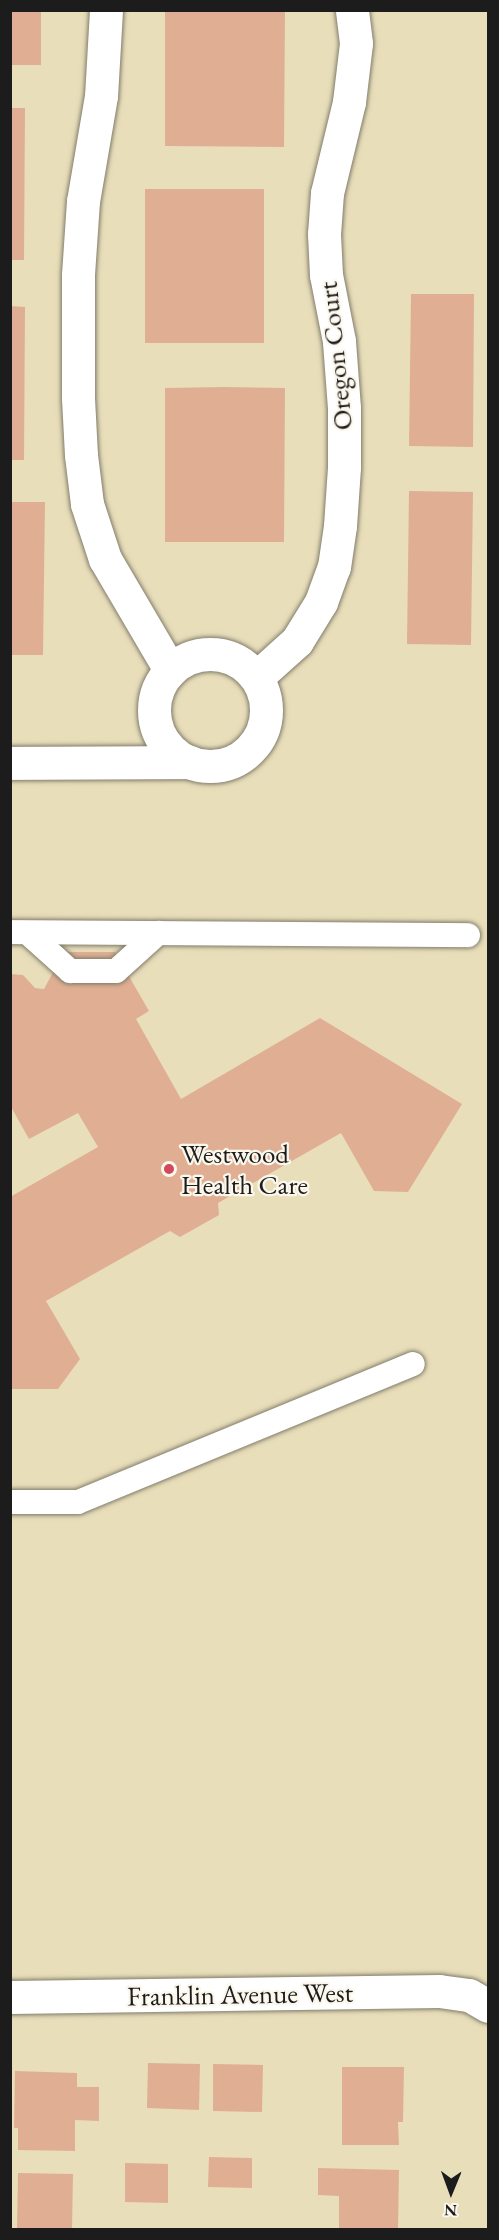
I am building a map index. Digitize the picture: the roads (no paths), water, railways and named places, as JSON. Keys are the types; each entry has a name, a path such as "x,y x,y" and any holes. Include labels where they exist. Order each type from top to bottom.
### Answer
{"street":[{"path":"106,10 101,96 84,201 78,275 78,398 81,455 87,504 105,559 170,670"},
{"name":"Oregon Court","path":"257,677 297,640 321,602 334,567 340,526 344,467 344,408 339,340 326,275 324,234 327,193 349,102 356,43 352,10"},
{"path":"215,653 239,661 257,677 265,694 267,711 264,729 255,745 242,757 225,764 207,767 190,762 174,753 162,739 155,722 154,703 159,685 170,670 191,657 215,653"},
{"path":"10,763 190,762"},
{"name":"Franklin Avenue West","path":"10,1997 439,1990 479,2001"}],"lane":[{"path":"19,932 70,971 116,971 158,933"},
{"path":"19,932 468,935"},
{"path":"10,1502 78,1502 413,1364"}],"place":[{"name":"Westwood Health Care","path":"169,1169"}]}
